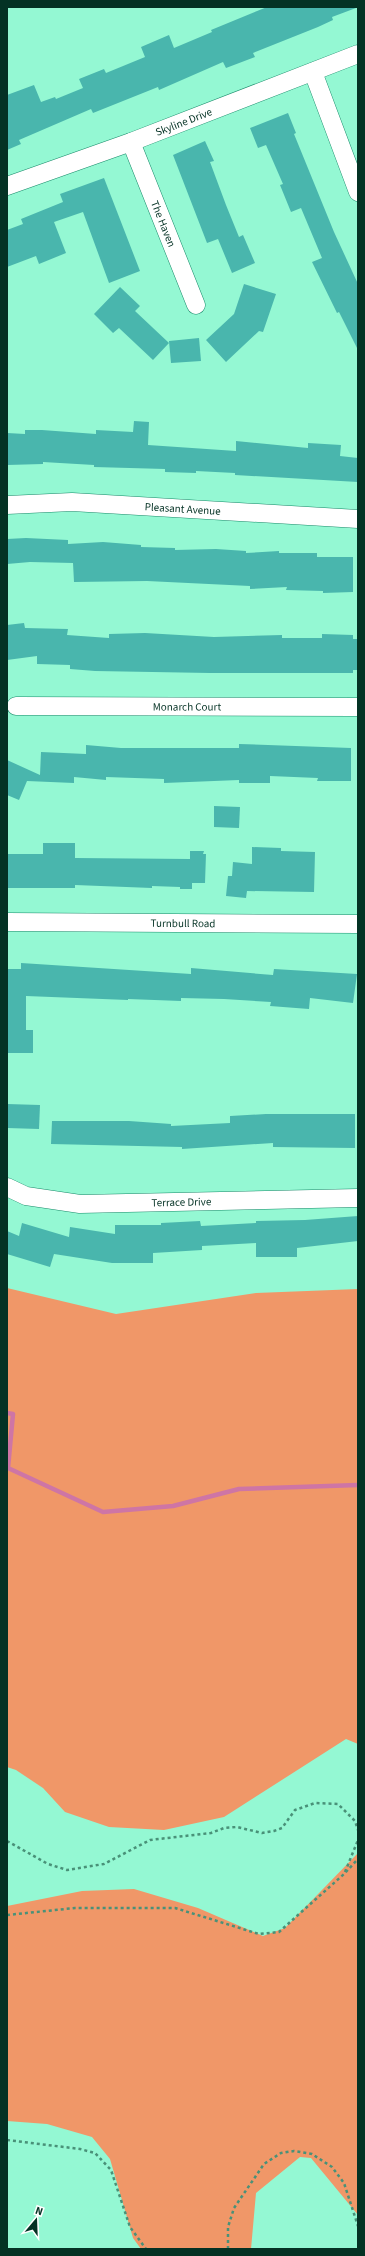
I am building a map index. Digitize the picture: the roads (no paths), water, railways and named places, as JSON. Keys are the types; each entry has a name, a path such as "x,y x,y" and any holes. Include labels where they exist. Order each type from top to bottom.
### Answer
{"street":[{"name":"Skyline Drive","path":"7,186 132,142 358,54"},
{"path":"313,72 358,192"},
{"name":"The Haven","path":"132,142 196,305"},
{"name":"Pleasant Avenue","path":"7,505 72,502 358,519"},
{"name":"Monarch Court","path":"16,706 358,707"},
{"name":"Turnbull Road","path":"7,922 358,924"},
{"name":"Terrace Drive","path":"7,1187 26,1196 80,1204 358,1198"}],"waterway":[{"path":"7,1413 13,1414 8,1468 103,1512 173,1506 239,1489 358,1485"}]}
